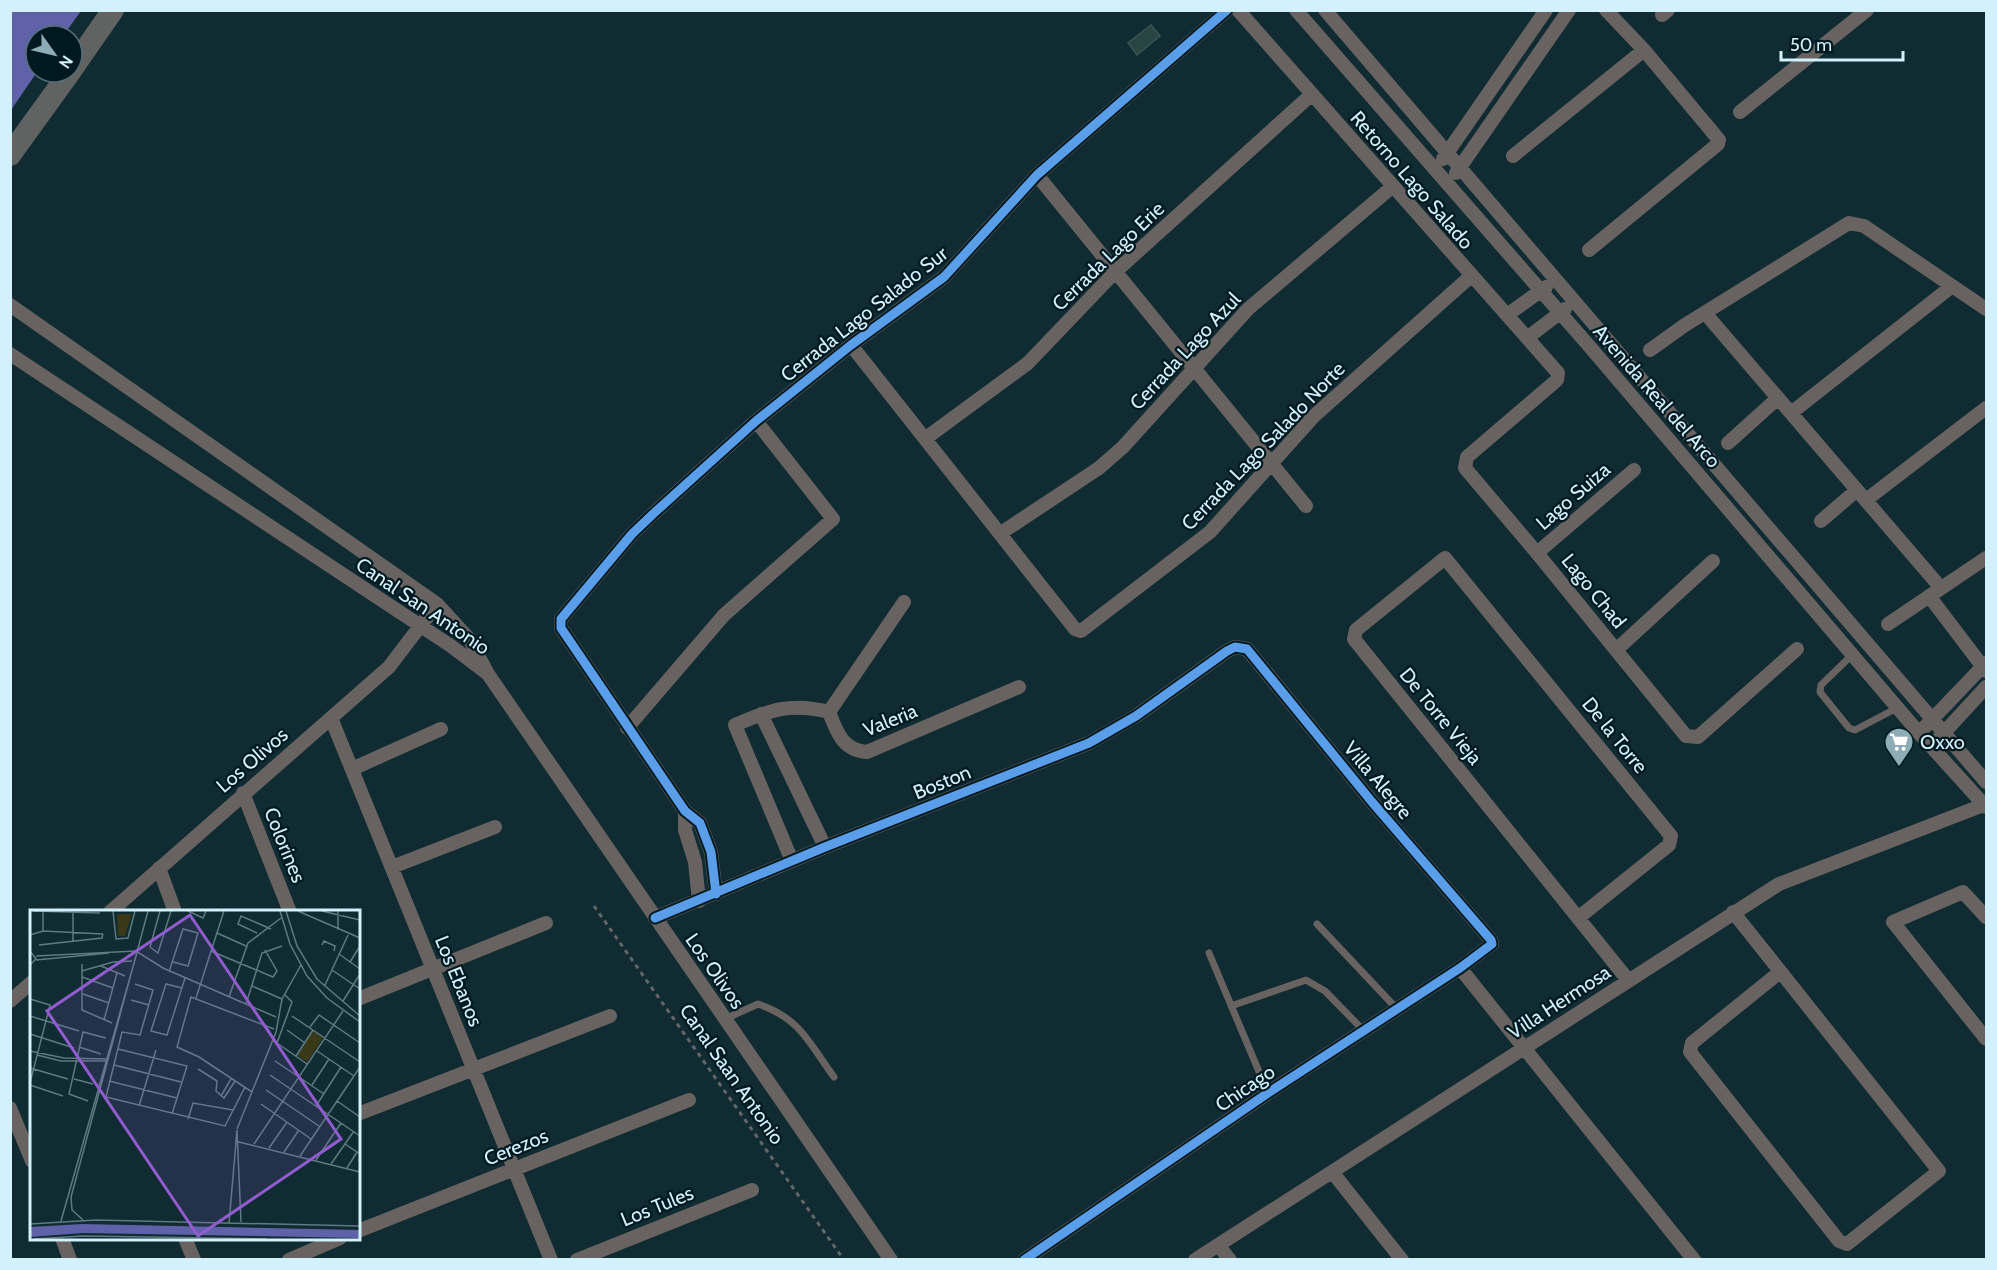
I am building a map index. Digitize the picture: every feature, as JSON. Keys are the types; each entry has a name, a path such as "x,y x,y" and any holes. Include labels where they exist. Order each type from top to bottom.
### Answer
{"main road":[{"path":"84,51 113,10"},
{"path":"10,155 61,84"}],"street":[{"name":"Cerrada Lago Salado Sur","path":"627,728 561,628 561,619 632,534 756,421 851,345 944,277 1037,175 1227,10"},
{"name":"Retorno Lago Salado","path":"1238,10 1558,373"},
{"name":"Avenida Real del Arco","path":"1296,10 1919,733 1983,804"},
{"name":"Avenida Real del Arco","path":"1325,10 1576,300 1779,542 1934,718 1986,783"},
{"path":"1435,171 1546,10"},
{"path":"1448,185 1569,10"},
{"path":"1589,250 1718,144 1718,138 1644,50 1606,10"},
{"path":"1740,112 1868,10"},
{"path":"1513,156 1644,50"},
{"name":"Cerrada Lago Erie","path":"926,438 1028,363 1115,272 1311,94"},
{"path":"1037,175 1306,506"},
{"name":"Cerrada Lago Azul","path":"1001,532 1099,468 1123,447 1193,367 1248,309 1392,187"},
{"path":"1650,350 1849,223 1864,226 1986,309"},
{"name":"Cerrada Lago Salado Norte","path":"1001,532 1075,629 1084,630 1210,532 1314,416 1471,276"},
{"path":"1507,315 1557,279"},
{"path":"1791,413 1951,287"},
{"path":"1527,338 1576,300"},
{"name":"Canal San Antonio","path":"10,305 437,604 470,640 488,674"},
{"path":"1705,313 1941,588"},
{"path":"851,345 1001,532"},
{"name":"Canal San Antonio","path":"10,354 488,674"},
{"name":"Lago Chad","path":"1558,373 1557,380 1467,457 1463,464 1686,736 1694,739 1797,649"},
{"path":"1728,443 1778,398"},
{"path":"1821,521 1986,408"},
{"path":"716,894 709,845 700,823 684,811 627,728 724,615 833,519 756,421"},
{"name":"Lago Suiza","path":"1538,553 1634,470"},
{"path":"1765,553 1779,542"},
{"path":"1888,624 1986,558"},
{"name":"De Torre Vieja","path":"1449,560 1443,559 1356,630 1354,639 1578,918"},
{"name":"De la Torre","path":"1449,560 1671,836 1669,845 1578,918"},
{"path":"1616,650 1713,561"},
{"path":"1919,733 1985,666 1929,596"},
{"path":"792,861 735,725 787,706 808,706 829,712 904,602"},
{"name":"Los Olivos","path":"112,910 389,667 437,604"},
{"name":"Villa Alegre","path":"1227,651 1234,646 1247,649 1372,802 1491,940 1488,949"},
{"name":"Boston","path":"655,918 825,847 1089,743 1114,730 1227,651"},
{"name":"Los Olivos","path":"488,674 891,1260"},
{"name":"Valeria","path":"829,712 842,742 854,751 867,752 1019,687"},
{"path":"1931,746 1986,687"},
{"path":"761,714 825,847"},
{"name":"Los Ebanos","path":"331,718 551,1260"},
{"path":"352,769 441,729"},
{"name":"Villa Hermosa","path":"1195,1260 1333,1173 1733,912 1800,874 1983,804 1986,783"},
{"name":"Colorines","path":"243,793 289,910"},
{"path":"684,811 685,830 695,862 699,901"},
{"path":"392,867 495,827"},
{"path":"159,868 174,910"},
{"path":"1986,917 1963,892 1893,922 1986,1039"},
{"path":"1733,912 1939,1171 1847,1244 1839,1241 1690,1052 1692,1043 1780,972"},
{"path":"1578,918 1628,980"},
{"path":"360,998 546,923"},
{"name":"Chicago","path":"1024,1260 1268,1094 1488,949"},
{"path":"1460,968 1686,1257"},
{"path":"10,1000 30,984"},
{"path":"360,1113 610,1016"},
{"name":"Cerezos","path":"360,1230 688,1100"},
{"path":"10,1108 30,1156"},
{"path":"1333,1173 1402,1260"},
{"name":"Los Tules","path":"577,1260 752,1190"},
{"path":"62,1240 70,1260"},
{"path":"185,1240 194,1260"},
{"path":"289,1260 309,1256 338,1240"},
{"path":"1218,1245 1230,1260"}],"lane":[{"path":"1852,655 1821,685 1820,692 1849,728 1855,730 1898,708"},
{"path":"1317,924 1398,1010"},
{"path":"1209,953 1268,1094"},
{"path":"1231,1006 1306,980 1325,991 1365,1032"},
{"path":"725,1019 758,1004 779,1011 792,1020 834,1077"}],"water":[{"path":"11,10 81,11 72,24 24,24 24,84 29,84 11,110"}],"building":[{"path":"1151,25 1160,36 1137,55 1128,43"}],"cycle path":[{"path":"716,894 711,852 700,823 685,811 561,628 561,619 632,534 653,514 756,421 851,345 944,277 1037,175 1227,10"},
{"path":"655,918 825,847 1089,743 1136,716 1227,651 1235,647 1247,649 1492,944 1460,968 1268,1093 1024,1260"}],"place":[{"name":"Oxxo","path":"1899,768"}]}
